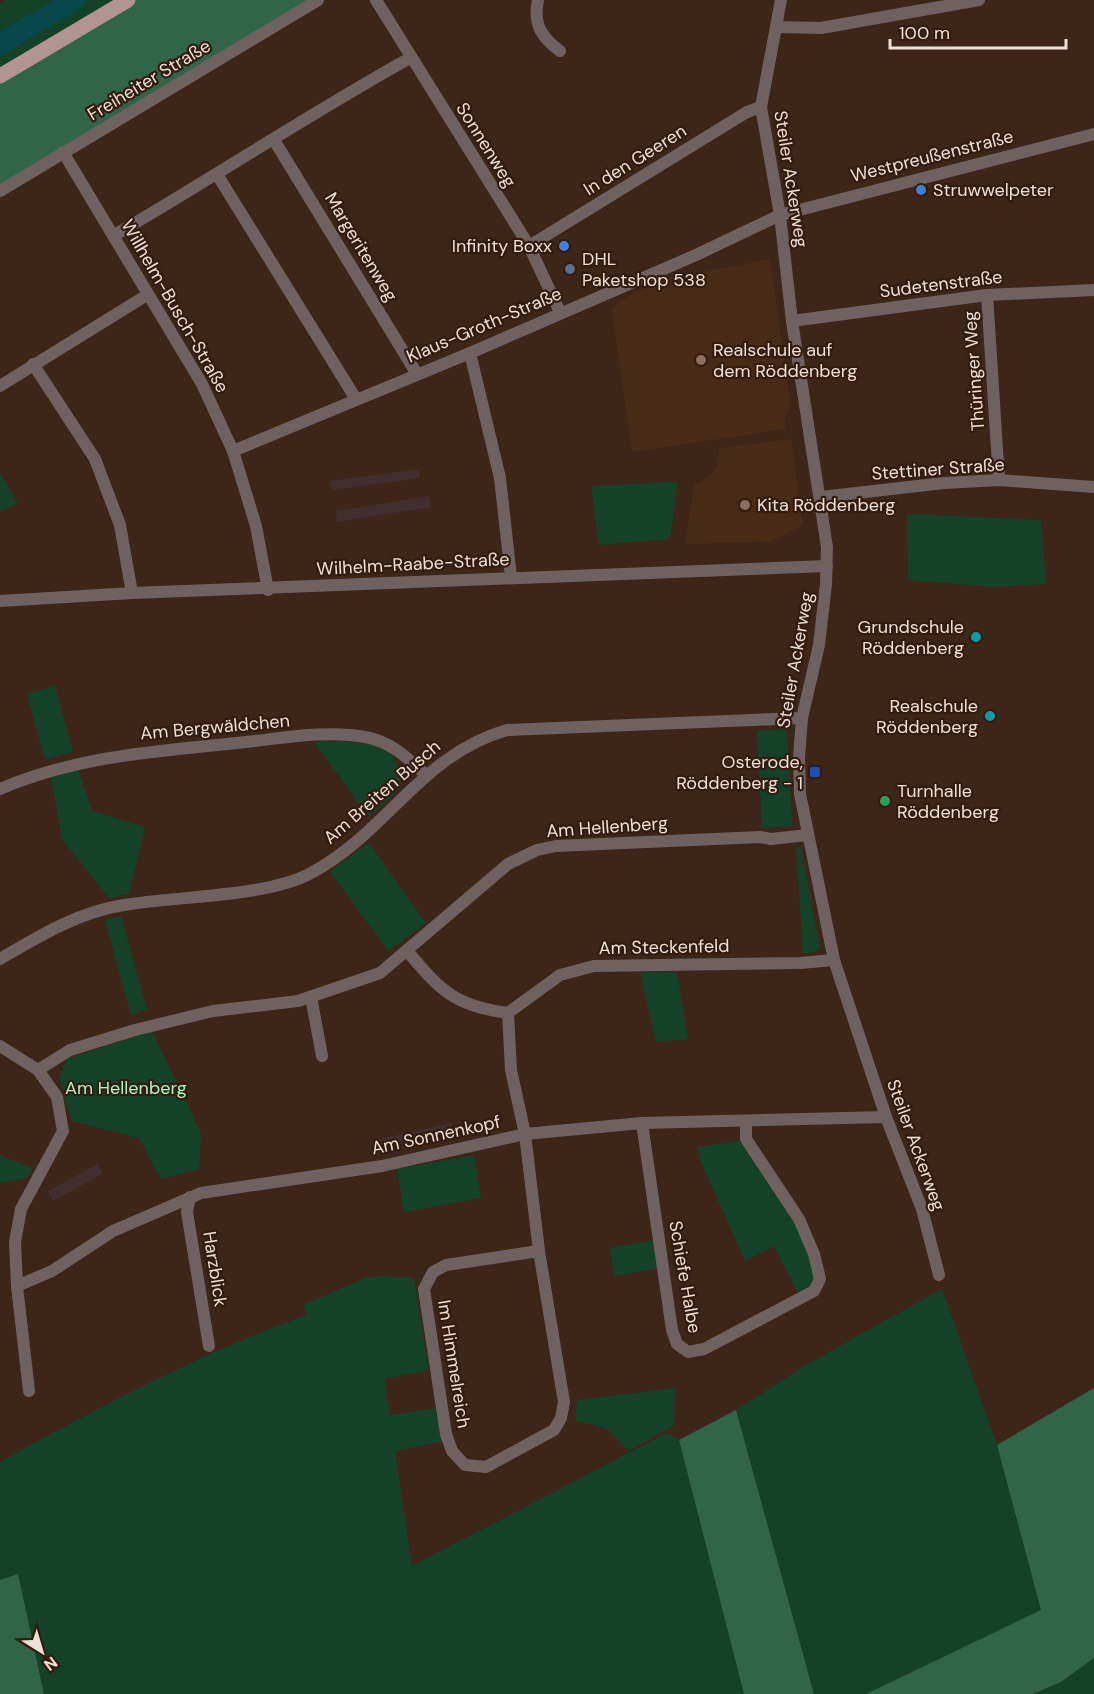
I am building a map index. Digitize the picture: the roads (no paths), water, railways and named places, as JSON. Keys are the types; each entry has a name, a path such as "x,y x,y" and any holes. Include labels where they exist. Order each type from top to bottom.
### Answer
{"main road":[{"path":"0,76 128,0"}],"street":[{"name":"Freiheiter Straße","path":"0,191 318,0"},
{"name":"Sonnenweg","path":"376,0 529,246 560,312"},
{"path":"538,0 535,14 539,30 547,42 560,51"},
{"name":"Steiler Ackerweg","path":"781,0 761,107 780,215 792,321 820,497 827,566 819,645 802,718 799,757 800,786 834,960 886,1117 922,1209 939,1275"},
{"path":"777,27 820,28 979,0"},
{"path":"113,236 218,176 345,94 410,58"},
{"name":"In den Geeren","path":"529,246 747,112 761,107"},
{"name":"Westpreußenstraße","path":"780,215 1094,134"},
{"name":"Margeritenweg","path":"274,140 417,374"},
{"name":"Willhelm-Busch-Straße","path":"63,152 202,384 233,451 256,526 268,590"},
{"path":"218,176 356,399"},
{"name":"Klaus-Groth-Straße","path":"233,451 470,353 560,312 696,255 780,215"},
{"name":"Sudetenstraße","path":"792,321 987,295 1094,290"},
{"path":"0,386 147,295"},
{"name":"Thüringer Weg","path":"987,295 999,480"},
{"path":"470,353 500,478 511,577"},
{"path":"33,364 95,459 120,525 132,593"},
{"name":"Stettiner Straße","path":"820,497 944,483 999,480 1094,487"},
{"name":"Wilhelm-Raabe-Straße","path":"0,601 132,593 268,590 511,577 827,566"},
{"name":"Am Breiten Busch","path":"0,959 47,930 113,908 283,884 310,874 352,847 448,756 470,743 507,730 802,718"},
{"name":"Am Bergwäldchen","path":"0,789 32,776 93,759 141,751 342,735 380,741 396,749 426,775"},
{"name":"Am Hellenberg","path":"38,1070 70,1050 135,1030 213,1011 298,1001 380,973 508,864 537,850 556,846 760,837 771,839 808,835"},
{"path":"408,951 444,992 477,1007 508,1013 511,1070 525,1134"},
{"name":"Am Steckenfeld","path":"508,1013 553,979 594,966 800,963 834,960"},
{"path":"311,997 322,1056"},
{"path":"0,1046 38,1070 57,1097 63,1131 21,1209 15,1242 17,1286 30,1391"},
{"name":"Am Sonnenkopf","path":"17,1286 52,1271 112,1231 189,1197 382,1166 525,1134 642,1123 886,1117"},
{"name":"Schiefe Halbe","path":"642,1123 672,1330 677,1344 688,1352 704,1349 814,1291 820,1279 814,1254 799,1219 746,1139 746,1120"},
{"name":"Im Himmelreich","path":"525,1134 539,1251 564,1402 561,1419 554,1430 486,1467 465,1465 452,1451 446,1434 424,1289 433,1272 446,1265 539,1251"},
{"name":"Harzblick","path":"189,1197 187,1212 210,1346"}],"waterway":[{"path":"0,44 75,0"}],"place":[{"name":"Struwwelpeter","path":"921,190"},
{"name":"Infinity Boxx","path":"564,246"},
{"name":"DHL Paketshop 538","path":"570,269"},
{"name":"Realschule auf dem Röddenberg","path":"701,360"},
{"name":"Kita Röddenberg","path":"745,505"},
{"name":"Grundschule Röddenberg","path":"976,637"},
{"name":"Realschule Röddenberg","path":"990,716"},
{"name":"Osterode, Röddenberg - 1","path":"815,772"},
{"name":"Turnhalle Röddenberg","path":"885,801"}]}
